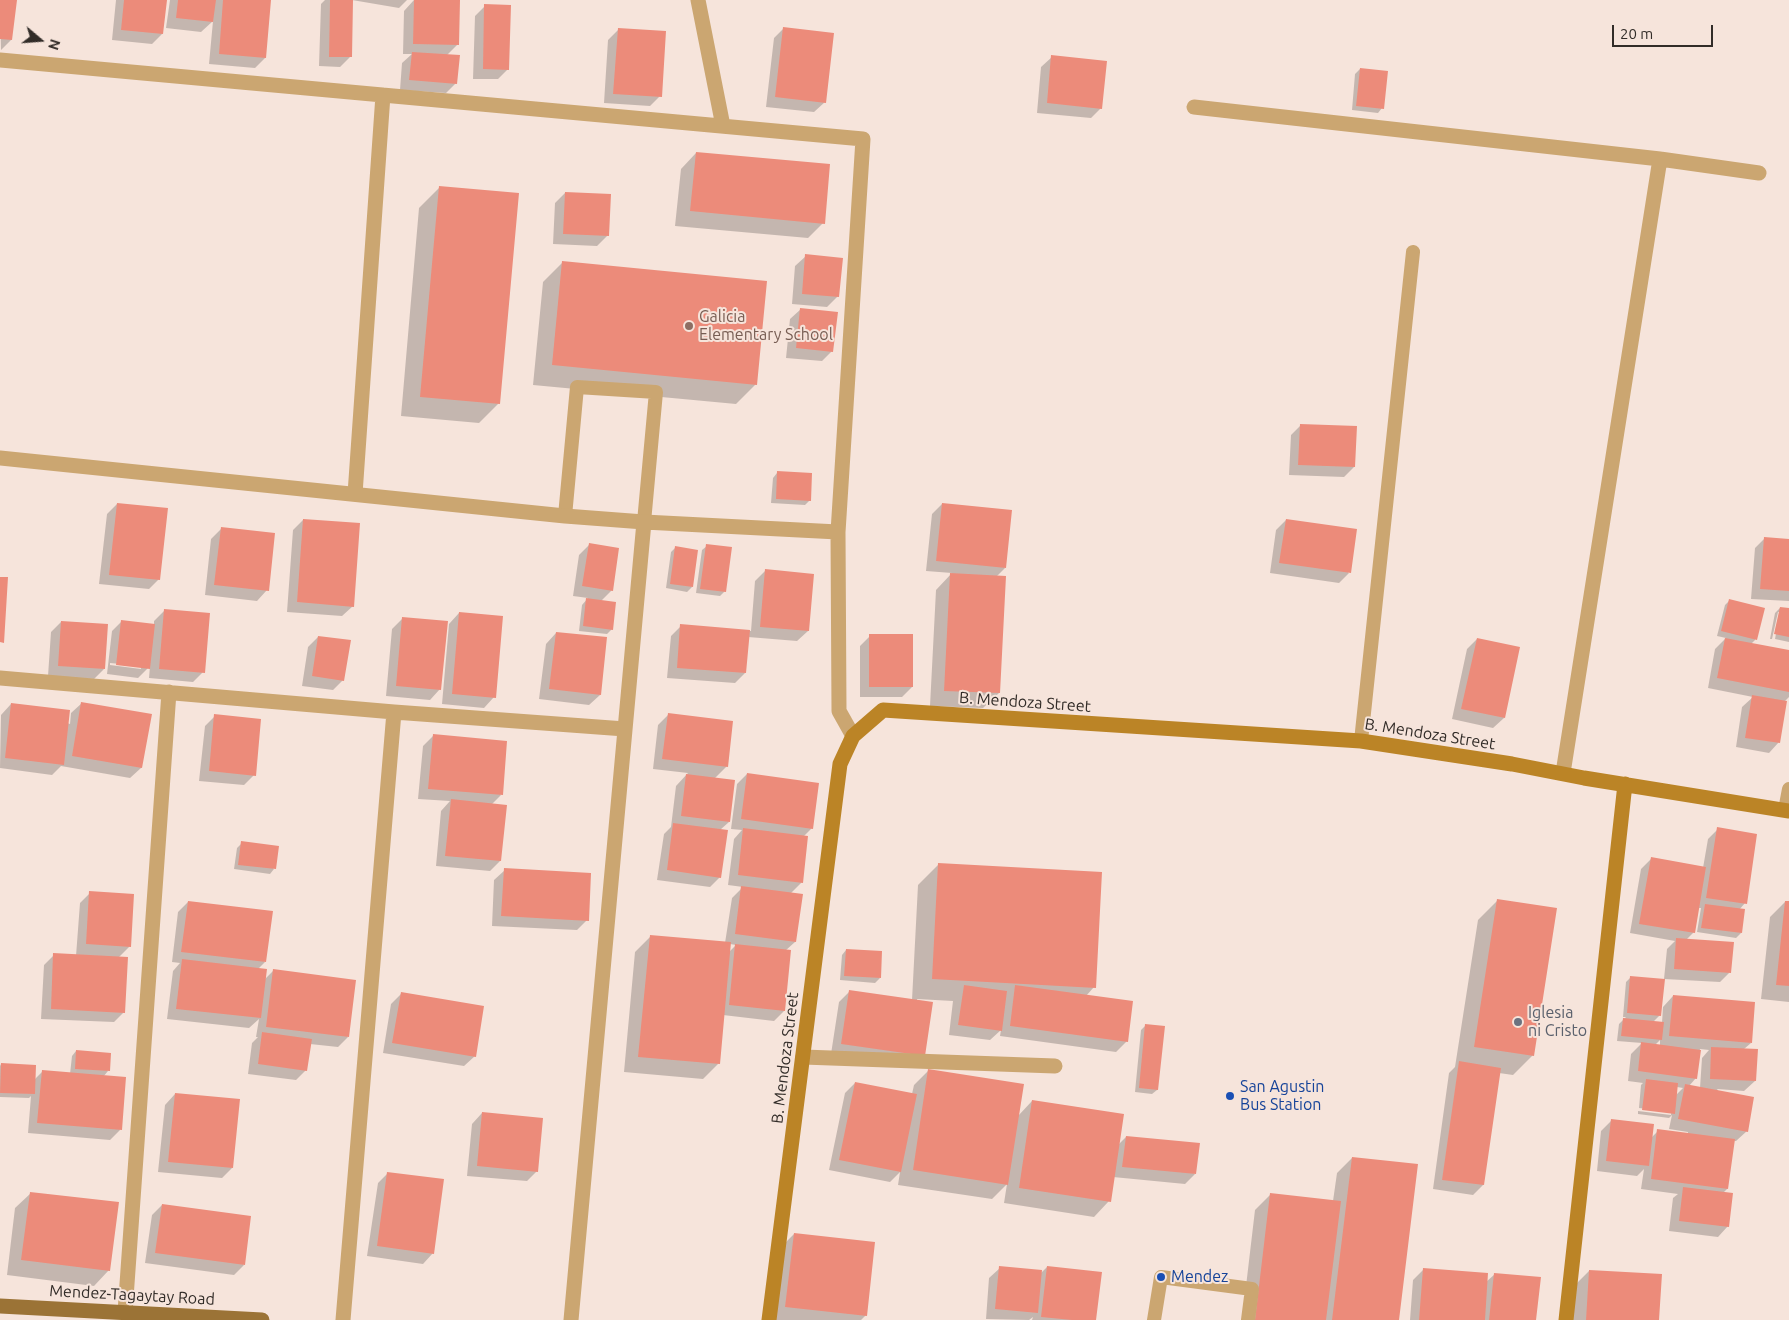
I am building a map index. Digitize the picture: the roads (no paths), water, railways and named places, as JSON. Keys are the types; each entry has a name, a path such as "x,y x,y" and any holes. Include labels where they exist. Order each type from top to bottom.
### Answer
{"main road":[{"name":"Mendez-Tagaytay Road","path":"0,1306 262,1320"}],"street":[{"path":"698,0 723,126"},
{"path":"0,60 863,139 838,532 839,711 853,736"},
{"path":"355,494 383,95"},
{"path":"1194,107 1660,159 1759,173"},
{"path":"1562,773 1660,159"},
{"path":"0,458 565,516 838,532"},
{"path":"571,1320 644,522"},
{"path":"0,678 394,712 625,729"},
{"path":"125,1312 169,692"},
{"name":"B. Mendoza Street","path":"769,1320 840,764 853,736 883,710 1361,741 1787,810"},
{"path":"343,1320 394,712"},
{"path":"1566,1320 1625,784"},
{"path":"802,1057 1055,1066"}],"lane":[{"path":"1361,741 1413,252"},
{"path":"565,516 577,387 656,392 644,522"},
{"path":"1787,810 1789,789"},
{"path":"1154,1320 1161,1277 1252,1289 1248,1320"}],"place":[{"name":"Galicia Elementary School","path":"689,326"},
{"name":"Iglesia ni Cristo","path":"1518,1022"},
{"name":"San Agustin Bus Station","path":"1230,1096"},
{"name":"Mendez","path":"1161,1277"}]}
